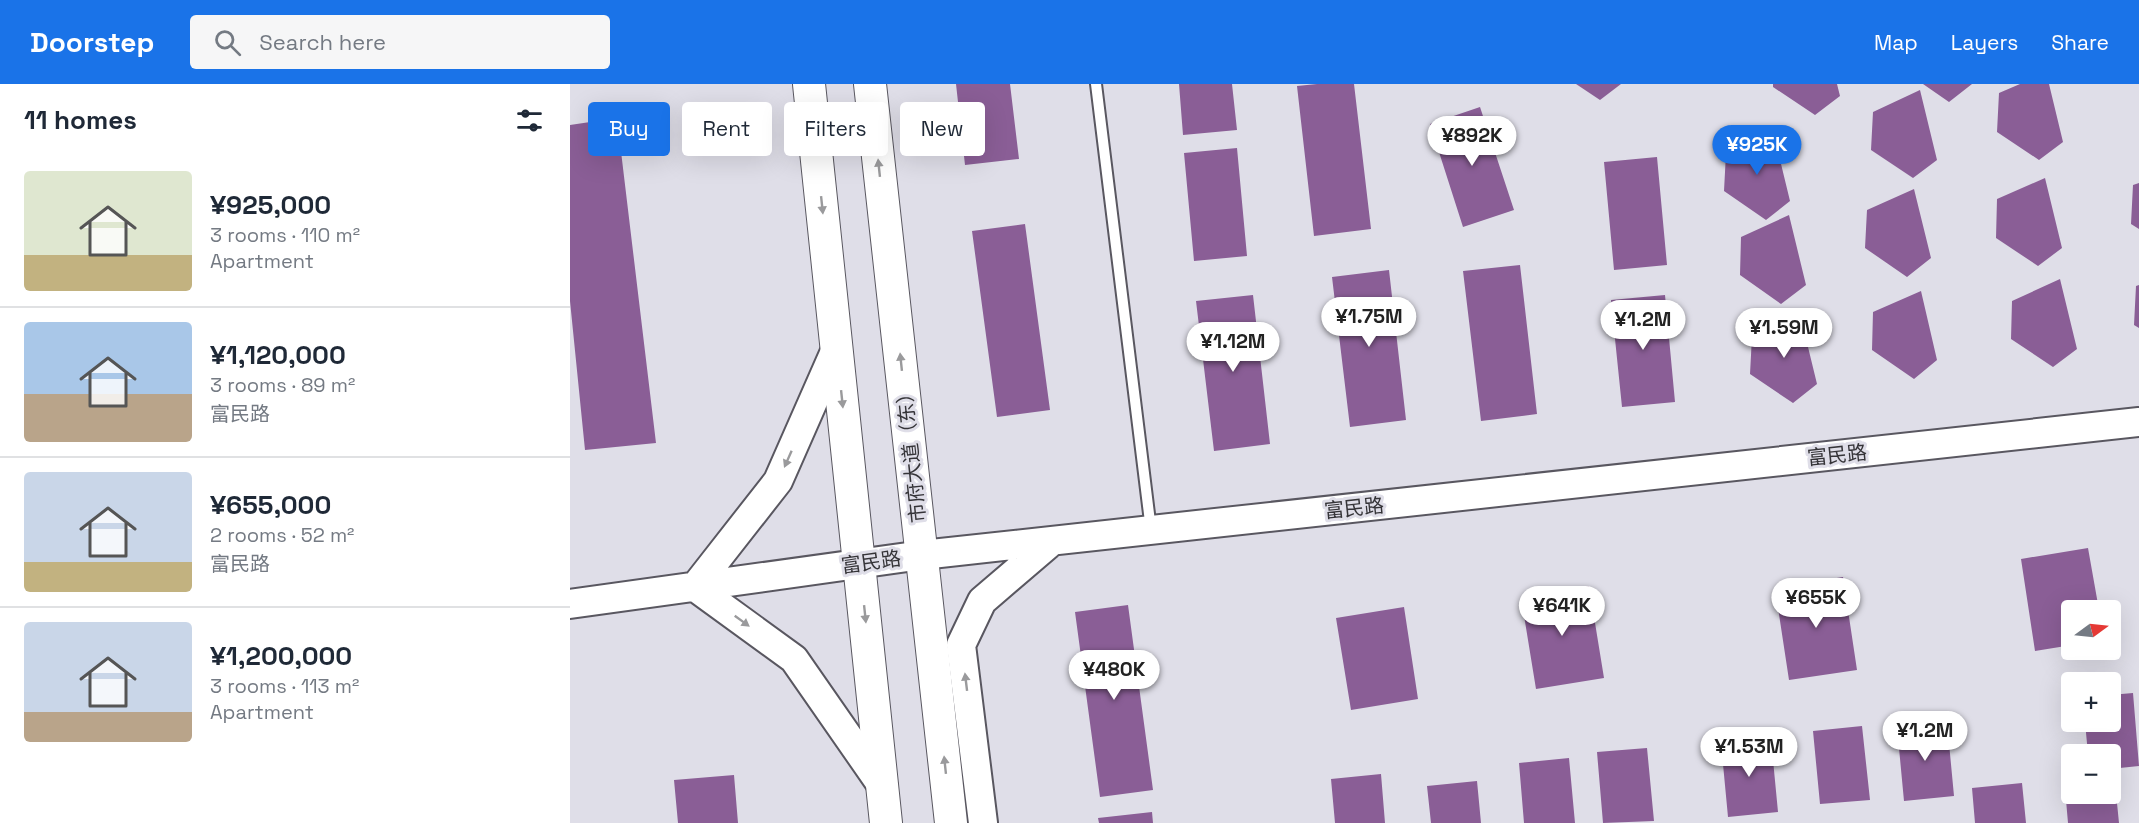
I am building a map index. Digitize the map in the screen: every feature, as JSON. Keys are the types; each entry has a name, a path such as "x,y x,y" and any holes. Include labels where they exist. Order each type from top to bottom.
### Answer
{"main road":[{"path":"809,84 886,823"},
{"name":"市府大道（东）","path":"870,84 951,823"}],"street":[{"path":"837,348 778,481 695,587 794,659 883,787"},
{"name":"富民路","path":"570,604 922,555 2139,422"},
{"path":"983,823 961,645 982,601 1052,541"}],"lane":[{"path":"1096,84 1151,530"}],"building":[{"path":"956,84 1010,84 1019,159 965,165 964,156 985,156 985,102 958,102"},
{"path":"1179,84 1232,84 1237,130 1183,135"},
{"path":"1354,84 1371,229 1314,236 1297,86"},
{"path":"1576,84 1621,84 1600,100"},
{"path":"1773,84 1837,84 1840,96 1815,115 1773,87"},
{"path":"1923,84 1972,84 1949,102"},
{"path":"2020,84 2049,84 2063,142 2039,160 1997,132 1999,93"},
{"path":"1920,90 1937,160 1913,178 1871,150 1873,112"},
{"path":"1480,107 1514,210 1463,227 1430,124"},
{"path":"588,122 588,156 622,156 656,443 585,450 570,301 570,125"},
{"path":"1773,131 1790,201 1766,220 1724,191 1726,153"},
{"path":"1237,148 1247,256 1194,261 1184,153"},
{"path":"1657,157 1667,265 1614,270 1604,162"},
{"path":"2045,178 2062,248 2038,266 1996,238 1997,199"},
{"path":"2139,183 2139,229 2131,224 2133,185"},
{"path":"1914,189 1931,258 1907,277 1865,248 1867,210"},
{"path":"1789,215 1806,285 1781,304 1740,275 1741,237"},
{"path":"1025,224 1050,410 997,417 972,231"},
{"path":"1520,265 1537,414 1481,421 1463,271"},
{"path":"1389,270 1406,420 1350,427 1332,277"},
{"path":"2060,279 2077,349 2053,367 2011,339 2012,301"},
{"path":"2139,285 2139,328 2134,325 2136,286"},
{"path":"1921,291 1937,360 1914,379 1872,350 1873,312"},
{"path":"1253,295 1270,444 1214,451 1196,301"},
{"path":"1665,295 1675,402 1622,407 1611,300"},
{"path":"1800,314 1817,384 1793,403 1750,374 1752,336"},
{"path":"2088,548 2097,600 2061,600 2061,647 2035,651 2021,559"},
{"path":"1843,577 1857,670 1789,680 1775,588"},
{"path":"1589,586 1604,678 1536,689 1521,597"},
{"path":"1128,605 1153,790 1100,797 1075,612"},
{"path":"1404,607 1418,699 1351,710 1336,618"},
{"path":"2133,693 2139,766 2121,768 2121,744 2087,744 2086,732 2121,732 2121,694"},
{"path":"1947,722 1954,796 1904,801 1897,727"},
{"path":"1862,726 1870,800 1820,804 1813,731"},
{"path":"1771,739 1778,812 1728,817 1721,743"},
{"path":"1647,748 1654,821 1603,823 1597,752"},
{"path":"1569,758 1575,823 1524,823 1519,763"},
{"path":"1381,774 1385,823 1335,823 1331,779"},
{"path":"734,775 738,823 678,823 674,780"},
{"path":"1477,781 1481,823 1431,823 1427,786"},
{"path":"2022,783 2026,823 1975,823 1972,788"},
{"path":"2066,804 2117,804 2119,823 2068,823"},
{"path":"1152,812 1153,823 1099,823 1098,818"}]}
